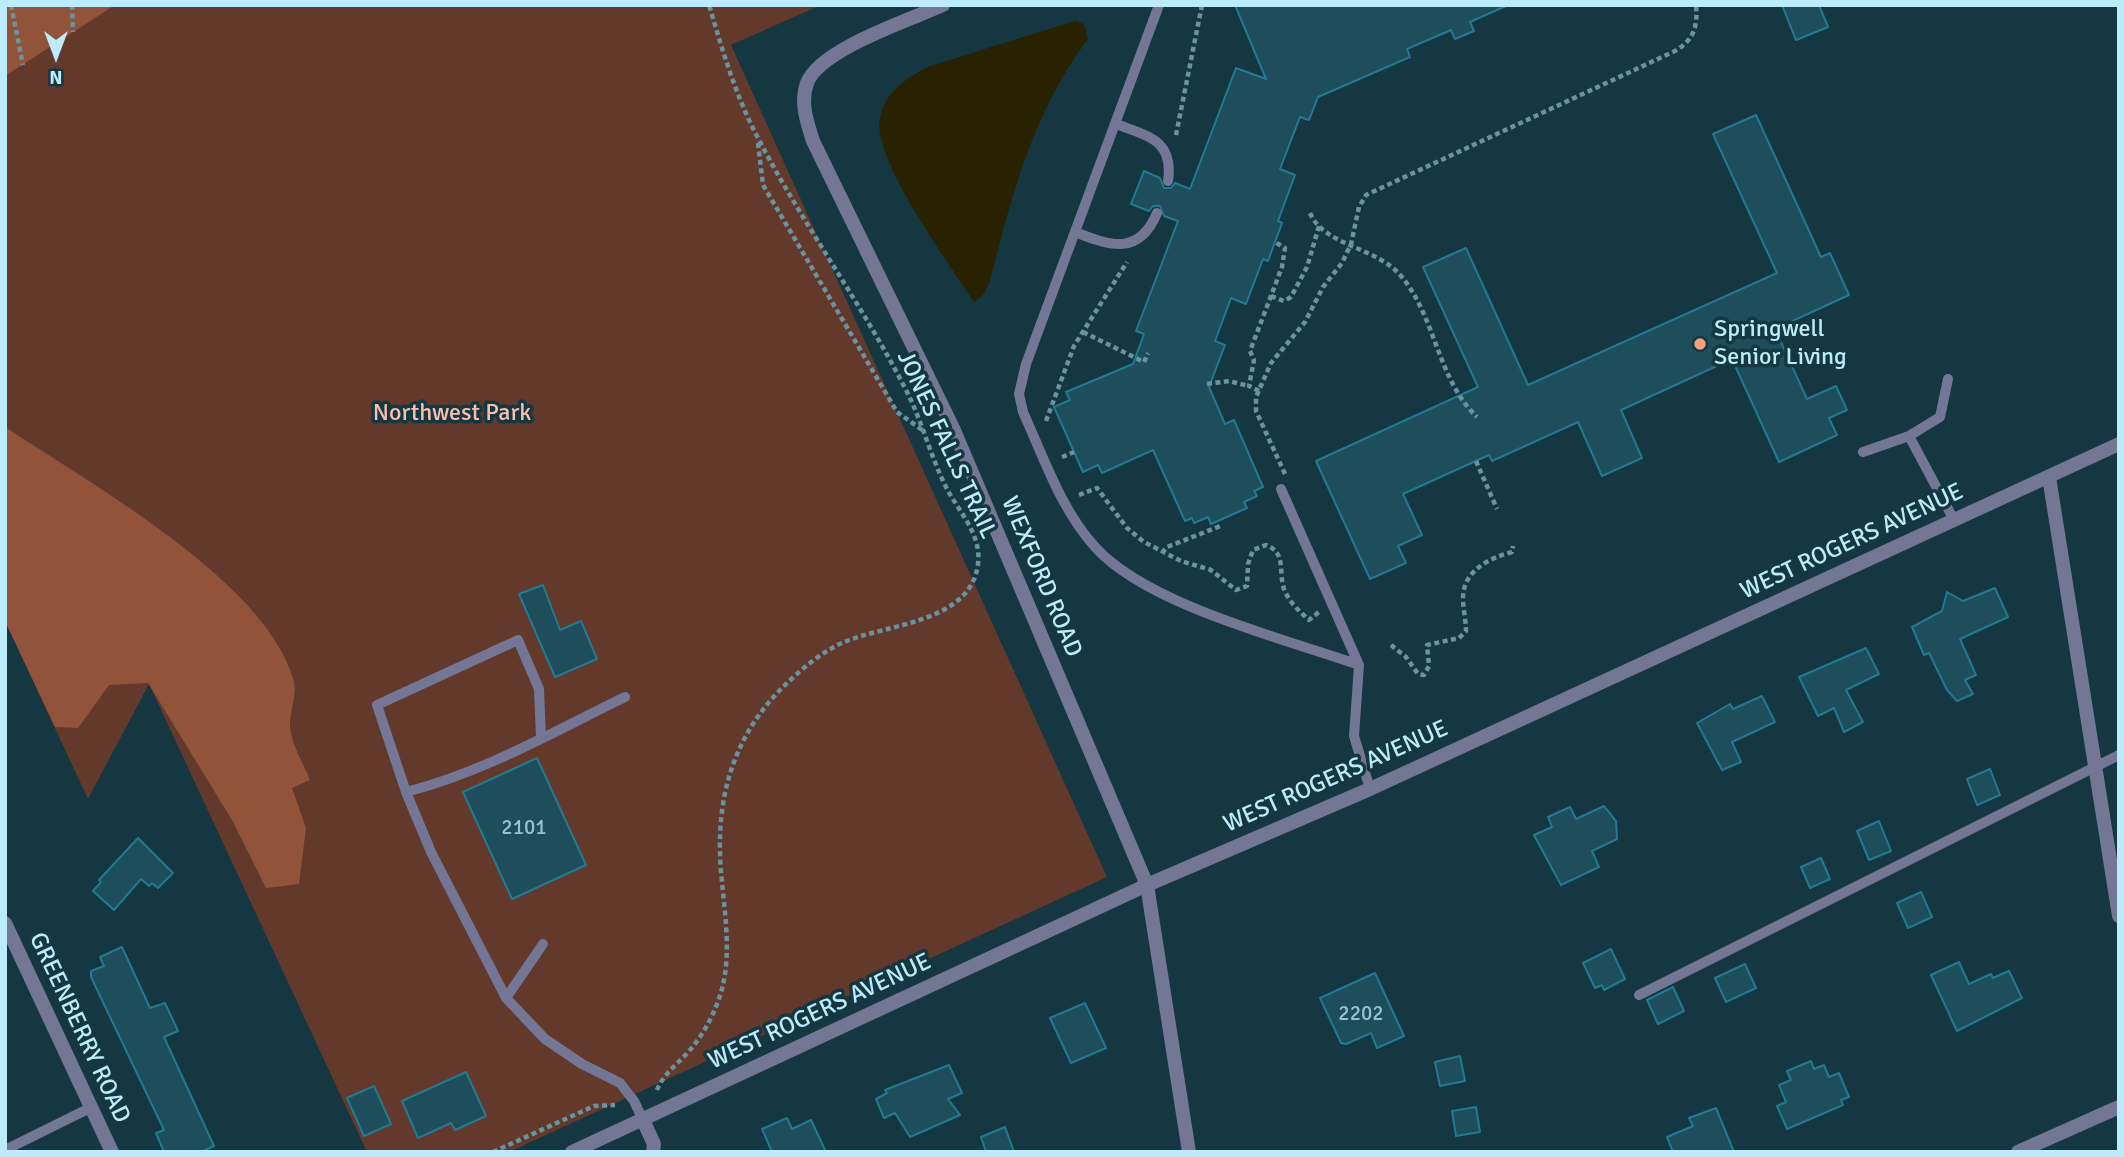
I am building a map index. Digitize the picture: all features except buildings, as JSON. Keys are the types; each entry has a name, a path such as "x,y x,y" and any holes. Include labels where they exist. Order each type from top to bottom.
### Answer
{"street":[{"name":"WEXFORD ROAD","path":"943,5 839,52 818,66 808,80 804,97 813,141 953,428 1147,885 1189,1152"},
{"name":"WEST ROGERS AVENUE","path":"572,1152 1147,885 1370,789 2119,444"},
{"path":"2049,477 2119,916"},
{"name":"GREENBERRY ROAD","path":"5,923 112,1152"},
{"path":"2018,1152 2119,1107"},
{"path":"643,1120 654,1144 653,1152"}],"lane":[{"path":"1159,5 1026,364 1019,394 1023,412 1077,524 1096,549 1118,569 1147,587 1198,609 1359,665"},
{"path":"1116,124 1149,137 1165,148 1171,162 1168,181"},
{"path":"1075,232 1105,244 1127,245 1150,229 1157,213"},
{"path":"1863,452 1909,436 1940,417 1948,379"},
{"path":"1909,436 1954,520"},
{"path":"1281,489 1359,665 1354,736 1370,789"},
{"path":"541,738 540,689 518,640 377,705 406,792 442,874 506,998 545,1039 620,1083 634,1101 643,1120"},
{"path":"406,792 443,783 520,751 625,697"},
{"path":"1639,995 2119,755"},
{"path":"506,998 543,944"},
{"path":"5,1150 92,1107"}],"path":[{"path":"12,5 23,65"},
{"path":"72,5 74,32"},
{"name":"JONES FALLS TRAIL","path":"661,1080 693,1047 717,1006 727,955 718,828 729,772 751,727 773,698 822,654 844,642 896,629 931,615 956,601 969,589 978,562 974,533 946,488 926,433 905,388 758,138 732,81 709,5"},
{"path":"1174,144 1202,5"},
{"path":"1281,489 1287,479 1256,411 1259,391 1271,363 1305,323 1322,287 1342,263 1351,244 1359,206 1366,195 1675,51 1693,35 1697,27 1696,5"},
{"path":"758,138 763,185 897,412 926,433"},
{"path":"1310,212 1319,226 1337,239 1378,256 1402,277 1458,397 1477,417"},
{"path":"1271,296 1284,301 1291,298 1307,267 1319,226"},
{"path":"1249,386 1254,360 1250,351 1282,267 1285,248 1275,242"},
{"path":"1047,427 1052,400 1074,346 1130,256"},
{"path":"1083,332 1144,362 1148,354"},
{"path":"1207,384 1229,382 1259,391"},
{"path":"1056,448 1066,470"},
{"path":"1060,458 1074,452"},
{"path":"1476,461 1497,509"},
{"path":"1077,494 1081,496 1097,488 1127,528 1162,553 1211,570 1231,587 1241,590 1249,582 1248,564 1253,550 1266,544 1273,547 1281,559 1282,582 1290,601 1309,620 1322,610"},
{"path":"1162,553 1167,547 1223,524"},
{"path":"1391,645 1406,657 1418,674 1424,675 1429,666 1427,645 1459,638 1466,631 1463,595 1468,578 1487,561 1512,552 1513,546"},
{"path":"493,1152 594,1106 613,1106"}],"green space":[{"name":"Northwest Park","path":"5,5 821,5 731,45 1107,877 509,1152 367,1152 149,684 88,799 5,621"}],"shaded area":[{"path":"5,5 115,5 5,76"},
{"path":"1075,21 1084,24 1088,39 1053,95 1039,125 1016,185 990,281 984,294 974,302 915,212 888,159 881,136 880,118 883,108 899,86 930,66"},
{"path":"5,427 170,537 248,605 276,641 293,678 295,689 290,720 291,732 310,780 292,788 306,828 299,884 266,888 232,820 148,683 109,685 78,728 55,727 5,621"}],"place":[{"name":"Springwell Senior Living","path":"1700,344"}]}
